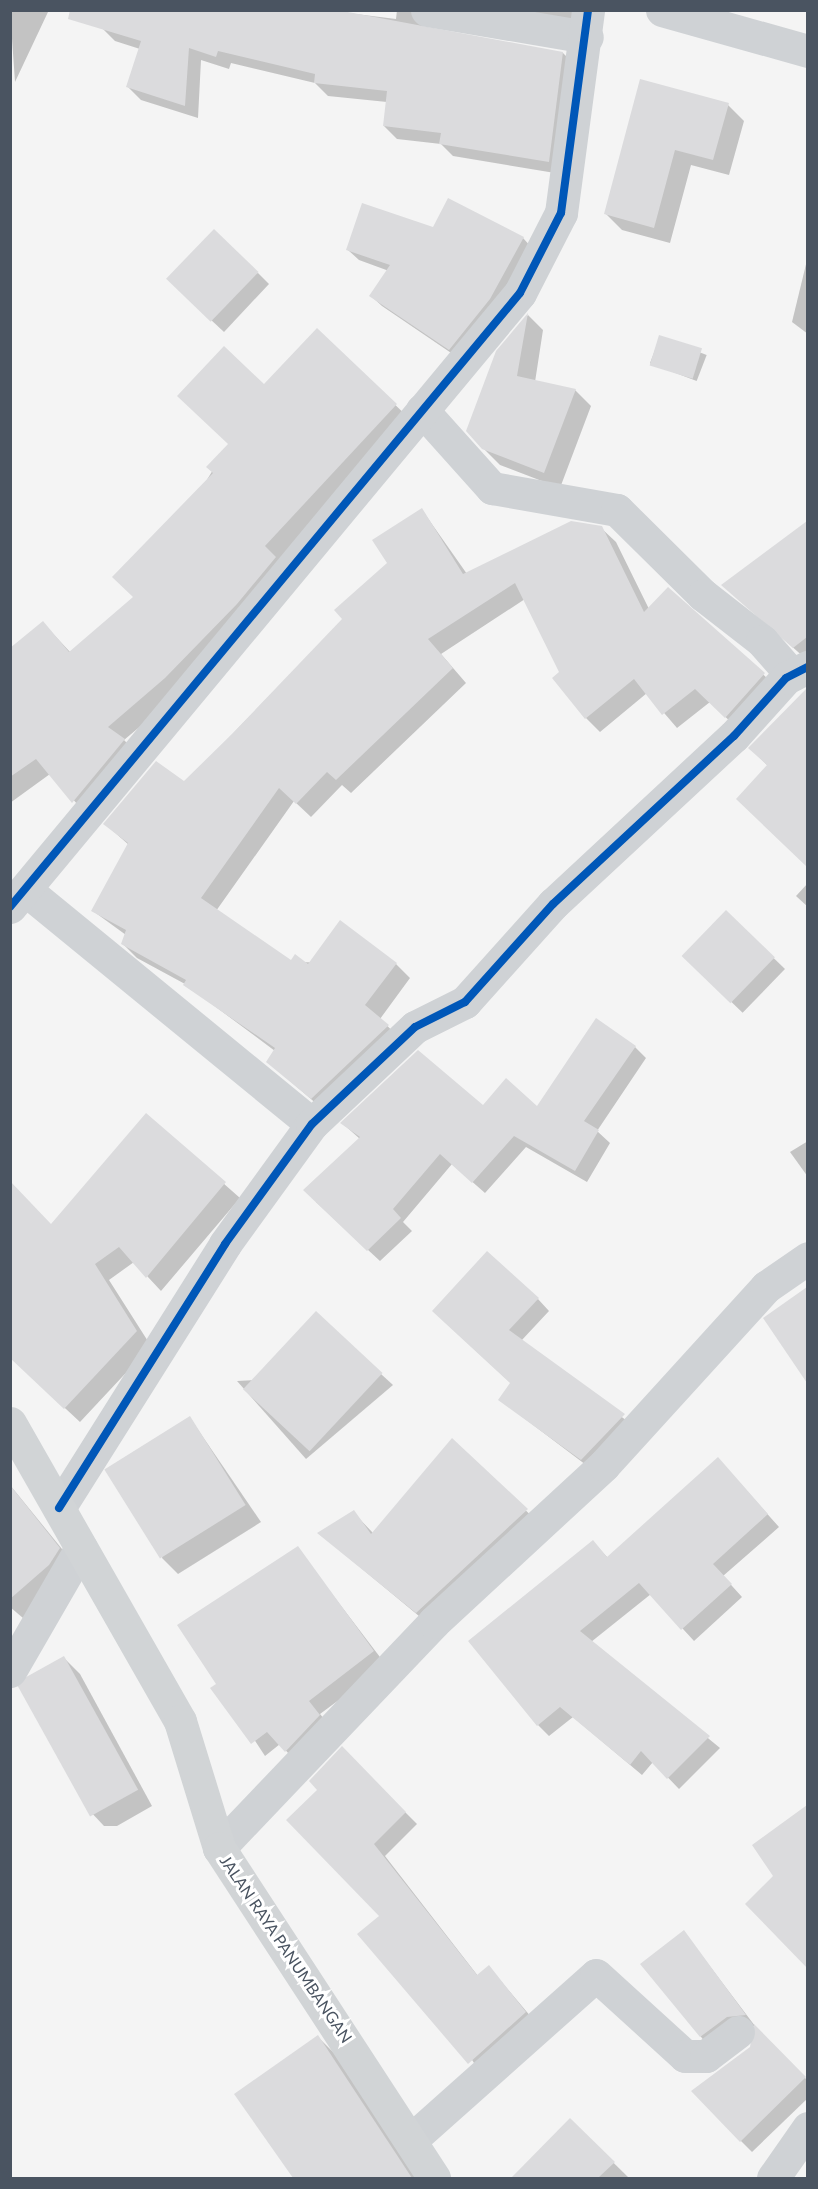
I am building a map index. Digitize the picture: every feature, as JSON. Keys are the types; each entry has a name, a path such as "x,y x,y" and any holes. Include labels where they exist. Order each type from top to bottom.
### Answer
{"main road":[{"name":"JALAN RAYA PANUMBANGAN","path":"10,1424 180,1721 219,1848 412,2139 434,2178"}],"street":[{"path":"312,1124 19,899 520,293 561,213 587,24 427,10"},
{"path":"662,10 807,51"},
{"path":"59,1508 225,1244 312,1124 415,1027 465,1002 553,904 800,671 703,595 617,510 492,488 422,410"},
{"path":"219,1848 434,1622 604,1465 766,1287 807,1258"},
{"path":"10,1671 81,1548"},
{"path":"412,2139 596,1975 685,2056 706,2056 738,2032"},
{"path":"773,2178 807,2128"}],"building":[{"path":"70,10 337,10 563,52 549,162 439,144 441,133 383,126 387,91 314,83 315,74 218,51 216,57 189,48 185,106 126,87 141,41 68,19"},
{"path":"640,79 729,103 713,160 675,150 654,228 604,214"},
{"path":"448,198 524,237 490,299 449,350 369,296 390,265 346,250 362,203 433,227"},
{"path":"214,229 259,272 211,322 166,279"},
{"path":"528,313 517,376 576,389 544,473 482,449 466,431 496,351"},
{"path":"317,328 397,404 265,546 276,557 237,604 165,678 108,727 125,739 72,803 36,759 10,777 10,648 43,621 69,652 133,597 112,577 213,473 206,467 228,444 177,396 224,346 264,384"},
{"path":"659,335 702,348 693,379 650,366"},
{"path":"422,508 463,574 571,521 602,526 644,612 668,587 765,673 725,718 695,689 662,715 634,679 585,719 552,678 559,672 515,583 428,639 453,668 336,780 327,772 296,804 279,788 201,898 291,960 295,954 308,964 340,920 397,963 365,1005 389,1025 311,1099 266,1062 275,1048 183,985 186,980 121,944 126,930 91,911 128,843 103,824 156,761 184,781 233,733 342,619 334,610 387,563 372,540"},
{"path":"807,521 807,637 793,648 721,585"},
{"path":"807,688 807,867 736,799 767,765 748,748"},
{"path":"726,910 775,957 730,1003 682,956"},
{"path":"596,1018 636,1046 584,1121 599,1130 575,1171 514,1136 472,1183 440,1154 393,1209 401,1218 367,1251 303,1190 360,1137 340,1123 418,1050 483,1105 506,1078 537,1106"},
{"path":"146,1113 226,1182 146,1278 119,1247 95,1264 137,1331 64,1409 10,1358 10,1181 51,1224"},
{"path":"487,1251 539,1298 509,1330 625,1414 581,1460 498,1400 510,1383 432,1311"},
{"path":"807,1287 807,1383 763,1318"},
{"path":"316,1311 383,1373 310,1451 243,1389"},
{"path":"190,1416 246,1505 160,1559 104,1470"},
{"path":"452,1438 528,1509 416,1613 317,1533 354,1510 371,1534"},
{"path":"718,1457 768,1514 713,1564 732,1584 681,1630 639,1583 580,1631 710,1736 667,1779 641,1751 630,1765 560,1707 537,1726 468,1641 593,1540 607,1557"},
{"path":"10,1485 60,1548 49,1565 10,1599"},
{"path":"298,1546 374,1651 309,1701 320,1715 285,1752 267,1732 251,1744 210,1688 216,1684 177,1625"},
{"path":"64,1656 138,1790 90,1816 16,1683"},
{"path":"342,1746 406,1812 374,1844 477,1975 489,1965 526,2012 468,2064 357,1934 379,1916 286,1820 317,1790 309,1781"},
{"path":"807,1805 807,1968 745,1904 773,1876 752,1845"},
{"path":"684,1930 746,2015 727,2017 700,2037 640,1964"},
{"path":"754,2024 806,2077 740,2142 691,2091 750,2047"},
{"path":"318,2035 412,2178 293,2178 234,2094"},
{"path":"570,2118 615,2162 598,2178 511,2178"}],"cycle path":[{"path":"10,907 520,293 561,213 588,10"},
{"path":"59,1508 225,1244 312,1124 415,1027 465,1002 553,904 734,736 786,678 808,667"}]}
